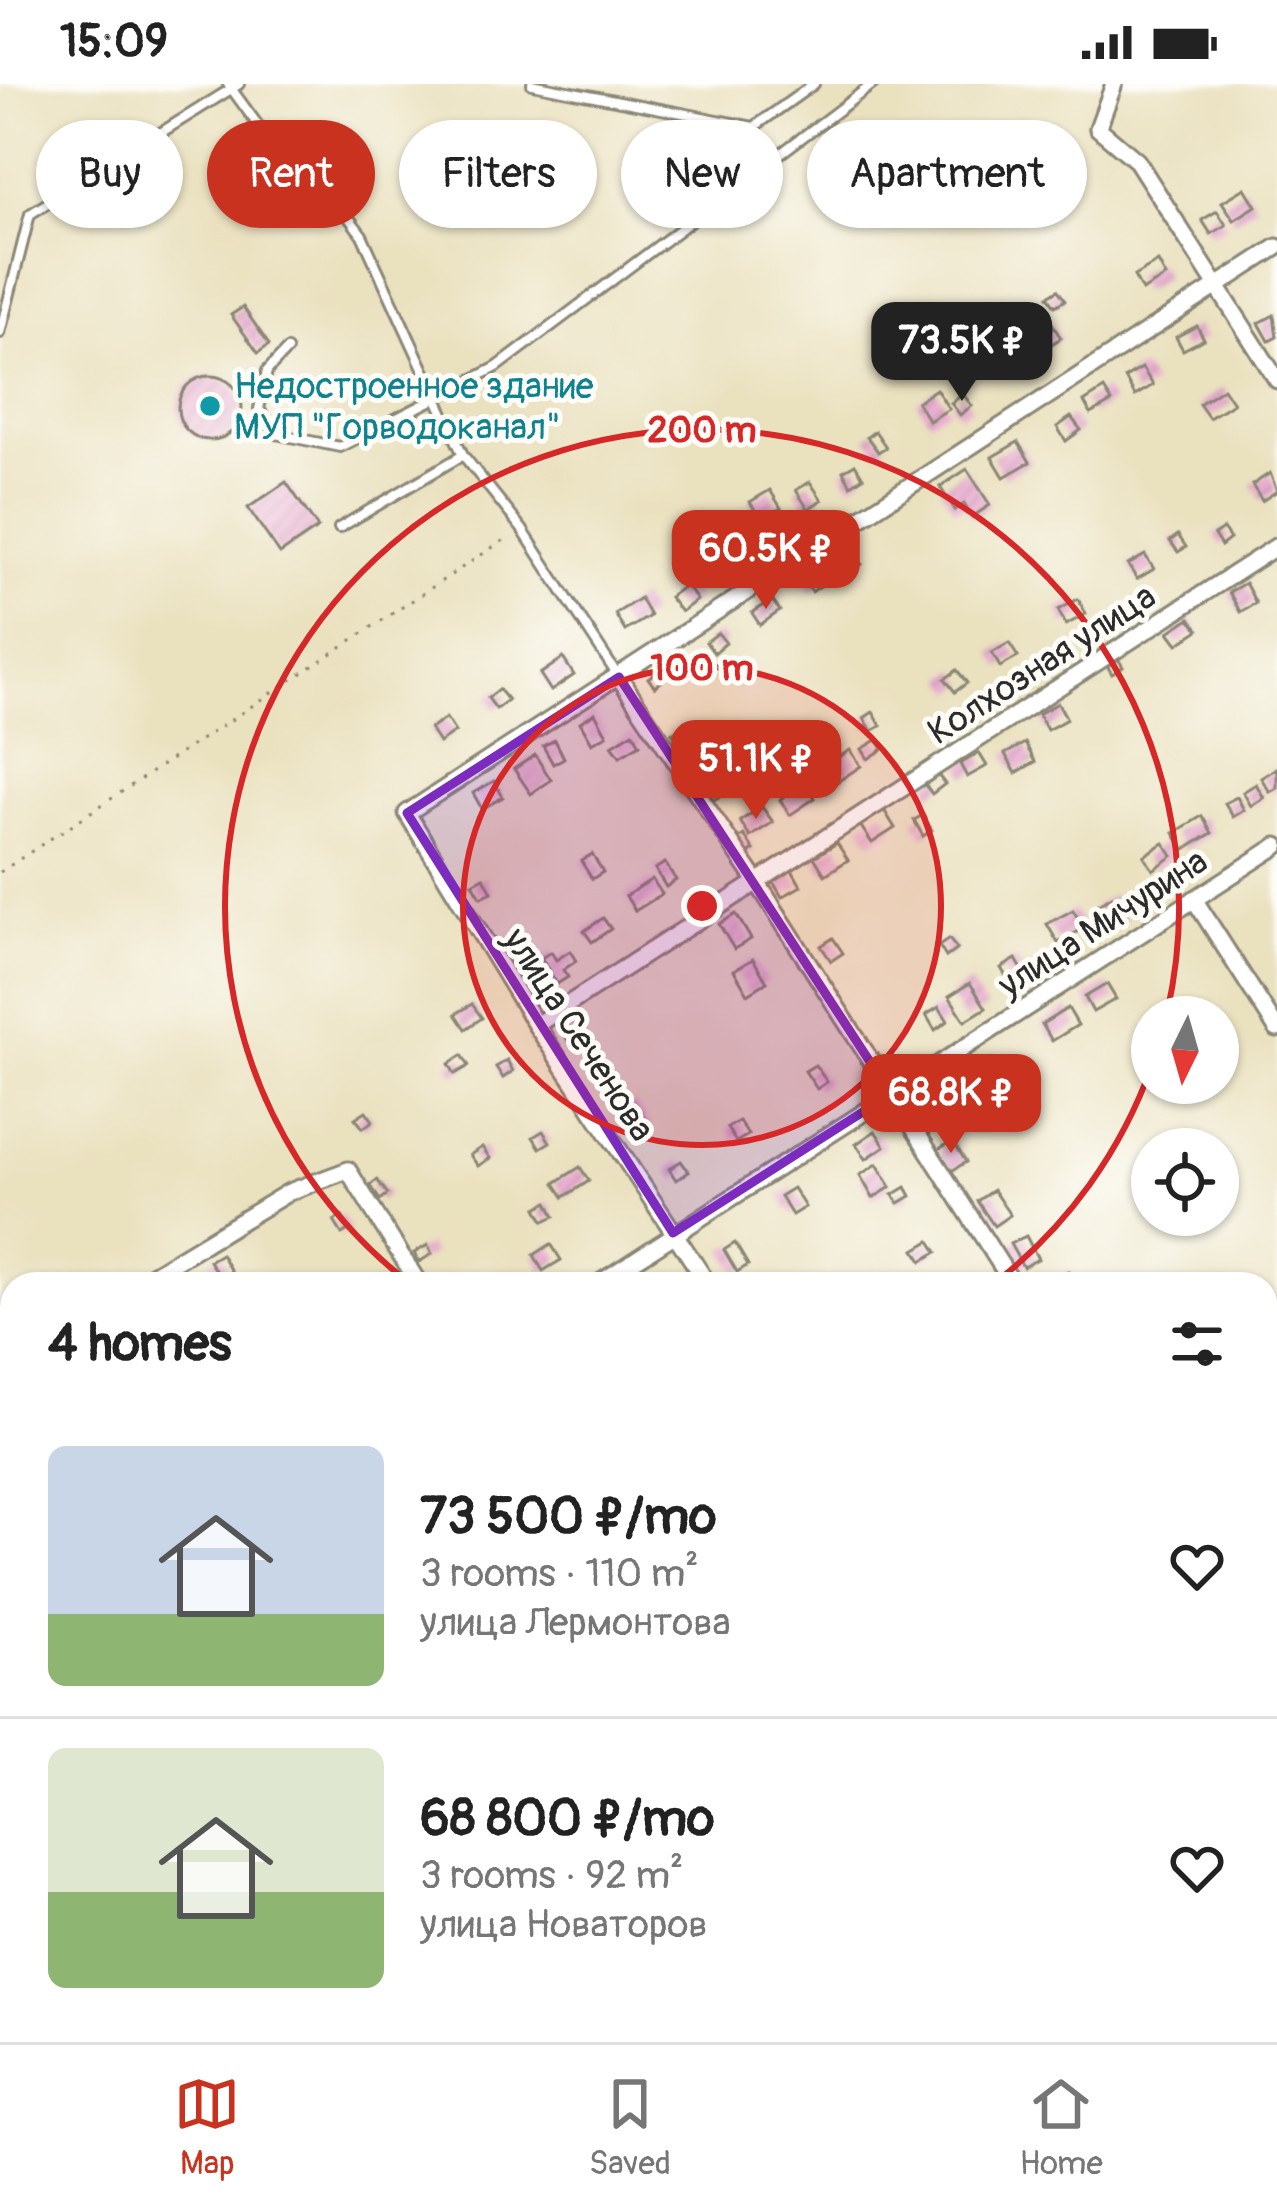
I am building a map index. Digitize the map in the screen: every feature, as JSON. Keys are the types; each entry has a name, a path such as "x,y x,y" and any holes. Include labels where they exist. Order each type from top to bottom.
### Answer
{"street":[{"path":"1114,84 1098,128 1137,161 1277,380"},
{"path":"1005,1272 757,882 619,677 1277,247"},
{"name":"Колхозная улица","path":"536,1025 1277,546"},
{"name":"улица Сеченова","path":"619,677 407,813 536,1025 700,1272"},
{"name":"улица Мичурина","path":"616,1272 1277,846"},
{"path":"1194,898 1277,1028"},
{"path":"157,1272 290,1192 347,1170 411,1272"}],"lane":[{"path":"532,84 718,120"},
{"path":"764,120 814,84"},
{"path":"783,152 873,84"},
{"path":"0,333 30,214 232,86 289,168 327,189 362,235 434,400 463,454 522,529 619,677"},
{"path":"287,350 267,371 259,409 276,434 340,447 497,367 681,228"},
{"path":"339,528 463,454"}],"path":[{"path":"0,872 522,529"}],"highlighted area":[{"path":"619,677 891,1094 673,1233 407,813"}],"building":[{"path":"1245,188 1256,206 1234,220 1222,202"},
{"path":"1217,211 1226,225 1211,234 1202,220"},
{"path":"1158,262 1166,277 1142,291 1134,276"},
{"path":"1058,290 1065,300 1055,306 1048,296"},
{"name":"Недостроенное здание МУП \"Горводоканал\"","path":"243,307 269,345 258,353 231,315"},
{"path":"1274,315 1277,337 1269,341 1259,323"},
{"path":"1051,322 1061,338 1042,350 1032,335"},
{"path":"1197,326 1204,339 1183,350 1176,337"},
{"path":"1014,343 1024,359 1000,374 990,358"},
{"path":"1142,368 1153,385 1135,396 1125,378"},
{"name":"Недостроенное здание МУП \"Горводоканал\"","path":"210,376 233,385 242,408 233,431 210,440 187,431 178,408 187,385"},
{"path":"1223,388 1233,403 1209,418 1199,404"},
{"path":"936,389 949,409 929,421 917,402"},
{"path":"1104,389 1112,402 1091,414 1084,402"},
{"path":"963,394 972,406 960,415 951,403"},
{"path":"1071,417 1081,430 1066,441 1057,427"},
{"path":"875,431 886,447 878,452 867,437"},
{"path":"1018,442 1030,462 1004,477 992,457"},
{"path":"855,464 863,477 851,485 843,471"},
{"path":"967,469 990,505 972,517 964,504 955,510 940,487"},
{"path":"1270,473 1277,491 1262,501 1252,485"},
{"path":"286,482 318,528 280,554 248,508"},
{"path":"810,482 822,500 808,509 796,490"},
{"path":"770,490 781,508 761,519 750,502"},
{"path":"735,518 744,533 733,540 724,525"},
{"path":"1223,529 1230,539 1221,546 1214,535"},
{"path":"1178,535 1186,547 1178,552 1170,541"},
{"path":"855,554 862,564 850,572 843,563"},
{"path":"1145,555 1154,569 1137,579 1128,565"},
{"path":"816,574 823,584 812,592 805,582"},
{"path":"1245,583 1256,603 1240,612 1229,592"},
{"path":"686,585 697,600 681,612 669,597"},
{"path":"640,598 650,616 625,631 615,614"},
{"path":"1078,599 1086,614 1066,625 1058,610"},
{"path":"772,600 780,611 760,625 752,613"},
{"path":"1190,618 1199,630 1178,644 1169,632"},
{"path":"718,633 726,643 714,653 706,642"},
{"path":"1009,643 1018,657 1000,667 992,653"},
{"path":"1117,657 1123,667 1112,674 1106,664"},
{"path":"563,658 574,675 551,691 540,674"},
{"path":"660,669 667,677 655,687 648,678"},
{"path":"957,670 967,683 955,692 945,679"},
{"path":"499,689 508,700 496,709 488,698"},
{"path":"1058,703 1067,719 1047,730 1038,714"},
{"path":"873,712 881,726 872,731 864,718"},
{"path":"595,713 607,735 592,743 580,722"},
{"path":"446,718 455,732 439,743 430,729"},
{"path":"684,725 691,736 680,744 672,733"},
{"path":"633,732 640,744 620,756 612,745"},
{"path":"555,740 564,758 553,764 543,746"},
{"path":"877,740 883,749 868,759 862,749"},
{"path":"1025,743 1035,762 1016,773 1005,754"},
{"path":"850,750 861,766 831,786 820,769"},
{"path":"979,753 987,766 967,777 960,764"},
{"path":"535,755 551,780 531,794 514,769"},
{"path":"716,766 730,790 714,800 700,776"},
{"path":"1277,768 1277,788 1270,792 1261,778"},
{"path":"938,775 945,784 932,794 925,785"},
{"path":"494,781 503,797 482,809 473,793"},
{"path":"805,784 815,798 790,815 780,800"},
{"path":"1256,784 1264,798 1251,806 1243,792"},
{"path":"1237,797 1244,810 1233,817 1225,803"},
{"path":"762,807 773,822 750,837 740,821"},
{"path":"884,810 895,828 872,843 860,825"},
{"path":"923,815 932,830 923,836 914,820"},
{"path":"1202,816 1212,833 1184,850 1174,833"},
{"path":"744,835 754,850 744,857 733,842"},
{"path":"837,843 848,860 825,875 814,857"},
{"path":"1164,843 1173,856 1153,870 1144,856"},
{"path":"592,854 603,872 592,879 581,861"},
{"path":"665,863 676,880 666,887 655,869"},
{"path":"792,870 801,886 782,897 773,882"},
{"path":"484,877 492,892 481,897 473,883"},
{"path":"652,879 662,894 635,911 626,896"},
{"path":"1145,884 1156,903 1141,913 1129,893"},
{"path":"1112,896 1126,920 1116,927 1110,918 1104,921 1095,906"},
{"path":"1073,910 1084,928 1058,943 1047,924"},
{"path":"736,914 751,939 734,949 719,924"},
{"path":"603,918 611,929 592,942 584,931"},
{"path":"833,938 843,953 831,961 821,946"},
{"path":"949,939 957,949 946,957 939,946"},
{"path":"570,951 576,961 563,970 568,977 557,984 541,958 551,952 556,960"},
{"path":"753,959 767,982 748,994 734,970"},
{"path":"1016,959 1024,973 1009,981 1001,968"},
{"path":"970,983 986,1008 965,1021 949,996"},
{"path":"1107,984 1116,999 1093,1012 1085,997"},
{"path":"472,1004 482,1018 466,1029 456,1014"},
{"path":"939,1007 948,1021 935,1030 926,1015"},
{"path":"1068,1008 1078,1025 1052,1041 1042,1024"},
{"path":"573,1016 583,1033 569,1042 558,1025"},
{"path":"462,1055 469,1066 455,1074 449,1064"},
{"path":"992,1059 1001,1074 987,1081 979,1067"},
{"path":"507,1060 513,1071 503,1078 496,1067"},
{"path":"815,1065 827,1082 817,1089 805,1071"},
{"path":"942,1093 954,1113 942,1120 930,1100"},
{"path":"635,1103 651,1127 639,1135 623,1111"},
{"path":"366,1111 373,1121 363,1128 355,1118"},
{"path":"739,1121 748,1135 736,1142 727,1128"},
{"path":"543,1131 550,1142 540,1148 533,1137"},
{"path":"875,1131 885,1146 866,1159 856,1144"},
{"path":"953,1141 966,1162 950,1172 937,1150"},
{"path":"482,1147 490,1158 478,1166 470,1155"},
{"path":"681,1161 689,1172 676,1180 669,1169"},
{"path":"877,1164 891,1187 873,1198 860,1175"},
{"path":"580,1167 589,1181 564,1197 555,1183"},
{"path":"377,1180 388,1194 380,1200 370,1185"},
{"path":"906,1187 911,1196 899,1203 893,1195"},
{"path":"793,1188 805,1207 792,1215 780,1196"},
{"path":"993,1190 1010,1215 994,1226 977,1201"},
{"path":"548,1202 555,1216 544,1221 537,1208"},
{"path":"342,1216 350,1229 342,1234 334,1221"},
{"path":"1026,1236 1038,1259 1023,1267 1010,1244"},
{"path":"930,1241 937,1252 922,1261 915,1250"},
{"path":"735,1243 748,1265 737,1272 724,1250"},
{"path":"551,1244 561,1260 543,1271 534,1255"},
{"path":"428,1245 432,1254 419,1262 414,1253"},
{"path":"221,1254 232,1272 216,1272 209,1261"}],"place":[{"name":"Недостроенное здание МУП \"Горводоканал\"","path":"210,406"}]}
